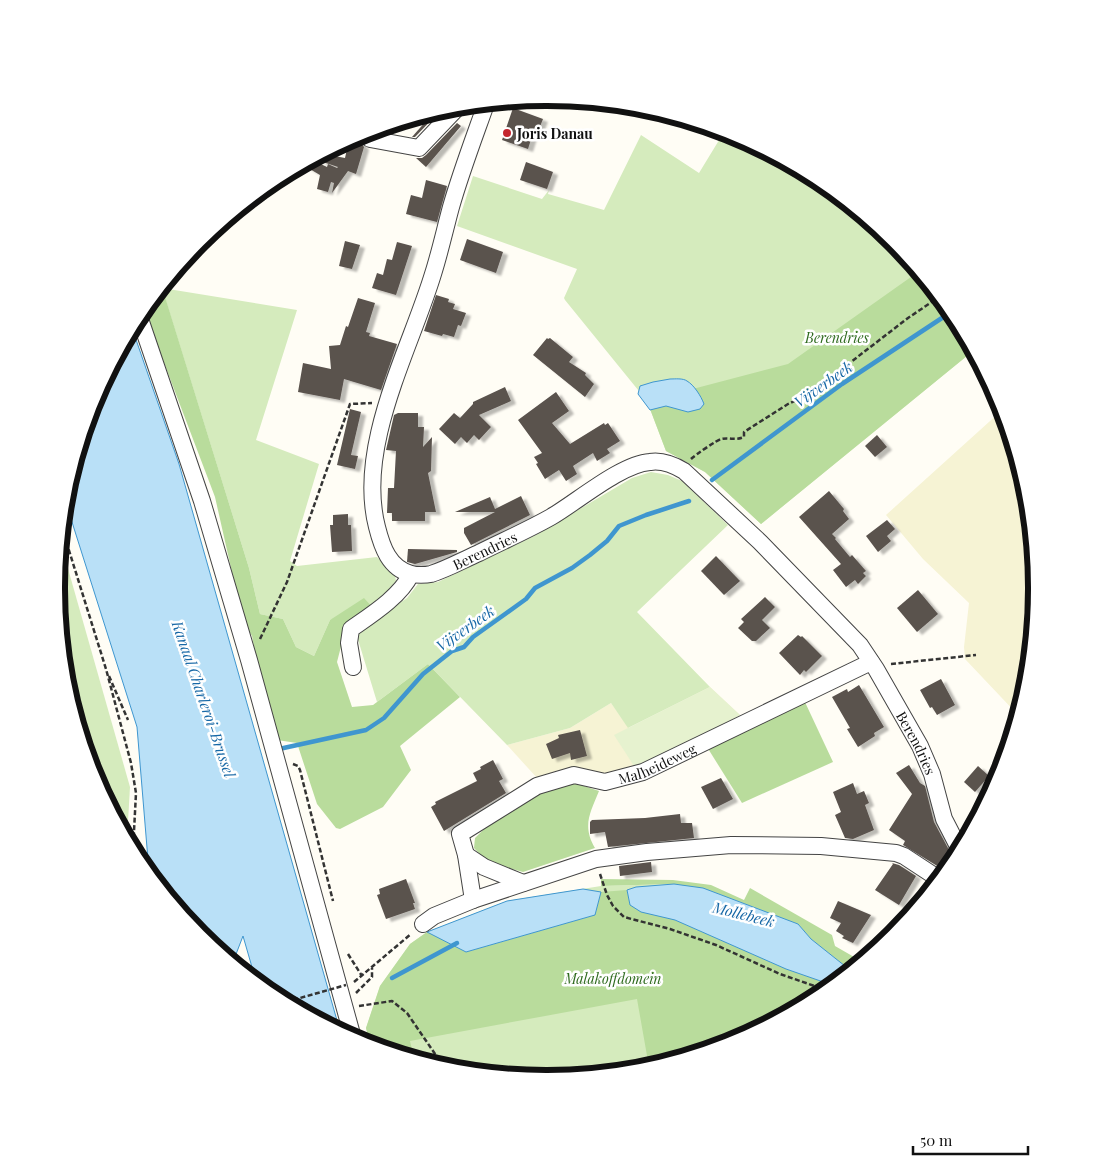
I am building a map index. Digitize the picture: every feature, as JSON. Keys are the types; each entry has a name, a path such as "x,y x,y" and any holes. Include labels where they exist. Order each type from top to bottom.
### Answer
{"street":[{"path":"353,667 349,643 351,629 383,606 407,581 411,574 393,564 382,546 375,522 373,495 375,462 381,420 433,275 451,206 484,111"},
{"path":"372,139 419,148 449,117"},
{"path":"142,326 202,501 249,660 351,1028"},
{"name":"Berendries","path":"411,574 429,574 488,549 551,517 633,466 650,462 675,466 684,471 781,563 853,637 873,666 920,746 932,774 944,819 956,841"},
{"name":"Malheideweg","path":"473,900 466,855 460,834 537,786 574,775 605,782 643,772 873,666"},
{"path":"423,924 434,916 473,900 596,859 647,852 731,845 821,846 896,853 904,856 933,875"},
{"path":"466,855 484,867 523,883"}],"path":[{"path":"684,471 694,456 718,440 727,438 737,440 744,437 744,432 788,404 821,388 847,365 933,301"},
{"path":"249,660 287,582 350,404 387,402"},
{"path":"67,545 106,669 131,763 136,794 134,835"},
{"path":"873,666 976,655"},
{"path":"106,669 128,720"},
{"path":"278,766 290,764 298,766 300,770 334,904"},
{"path":"596,859 607,895 613,906 624,917 670,929 716,945 780,974 816,987"},
{"path":"346,949 351,962 362,976 423,924"},
{"path":"345,1007 372,977 372,968"},
{"path":"297,999 346,985"},
{"path":"345,1007 392,1000 407,1013 437,1056"}],"shaded area":[{"path":"996,416 1012,463 1019,494 1027,557 1027,619 1024,651 1013,709 965,659 964,647 969,603 923,559 886,515"},
{"path":"710,687 740,715 636,769 601,776 538,779 507,745 570,728 611,703 629,728"}],"green space":[{"path":"641,135 699,173 720,139 759,156 814,188 864,226 909,271 947,320 968,355 761,524 705,472 666,451 647,401 564,298 577,269 457,226 473,176 542,199 549,190 548,194 604,210"},
{"name":"Berendries","path":"913,276 947,320 968,355 761,524 705,472 666,451 647,401 788,364"},
{"path":"170,289 297,310 256,440 319,464 290,561 297,566 377,557 395,575 396,581 373,608 330,620 314,656 296,647 283,619 260,614 249,568 164,296"},
{"path":"165,295 249,568 260,614 283,619 296,647 314,656 330,620 364,598 373,608 346,627 337,662 352,707 373,705 428,664 460,697 400,746 411,770 383,807 340,829 336,828 317,804 297,743 277,740 261,684 252,636 243,621 215,497 147,318"},
{"path":"651,472 668,475 682,481 728,525 637,612 710,687 628,728 611,703 570,728 507,745 428,664 377,702 356,633 407,598 418,584 438,582 534,536 632,478"},
{"path":"66,561 130,787 128,825 102,772 81,713 69,651 66,619"},
{"path":"710,687 740,715 699,738 636,769 614,735"},
{"path":"804,700 833,762 742,803 707,747"},
{"path":"572,782 599,791 590,813 588,826 595,848 523,872 487,862 474,848 475,838 490,823 546,787"},
{"path":"601,879 673,880 711,885 744,900 750,888 832,935 835,946 855,958 845,966 811,939 798,924 674,884 601,886"},
{"name":"Malakoffdomein","path":"674,884 811,939 845,966 787,1005 731,1033 671,1053 609,1065 546,1070 484,1065 422,1053 368,1035 366,1028 380,986 410,944 427,932 507,901 601,886"},
{"path":"627,890 630,905 641,911 675,920 786,969 823,982 787,1005 731,1033 701,1044 647,1058 637,999 410,1041 412,1050 368,1035 366,1028 380,986 410,944 427,932 466,952 595,915 601,892"}],"water":[{"name":"Kanaal Charleroi-Brussel","path":"135,338 179,464 337,1022 306,1005 253,970 243,936 236,955 229,950 184,905 148,858 137,727 70,517 81,463 91,433 115,375"},
{"path":"670,379 683,379 692,385 704,404 700,409 688,412 666,406 650,410 638,394 640,386"},
{"path":"674,884 703,888 798,924 811,939 845,966 823,982 786,969 675,920 641,912 630,905 627,890 636,887"},
{"path":"583,889 601,892 595,915 466,952 427,932 507,901"}],"building":[{"path":"513,108 543,119 537,134 533,133 528,149 502,140"},
{"path":"430,121 415,137 412,137 425,122"},
{"path":"457,123 461,126 426,167 416,158 422,158 426,155"},
{"path":"361,143 364,147 356,174 348,171 332,193 334,183 331,182 328,192 317,189 320,175 310,169 320,164 327,167 328,164 337,168 338,167 323,162 334,156 345,158 347,150"},
{"path":"526,162 553,172 547,189 520,180"},
{"path":"426,180 447,186 437,222 406,214 411,195 422,198"},
{"path":"467,239 503,252 496,273 460,260"},
{"path":"345,241 360,245 352,269 339,266"},
{"path":"397,242 412,246 396,295 372,288 377,273 383,275 387,259 392,260"},
{"path":"436,295 449,299 448,302 455,304 453,309 466,313 461,326 458,325 454,337 424,331"},
{"path":"358,298 375,303 366,332 370,333 369,336 397,344 381,390 344,379 340,400 298,392 303,363 331,369 329,346 340,345"},
{"path":"547,338 550,338 573,357 569,362 586,373 585,375 594,384 585,397 533,355"},
{"path":"505,387 511,401 479,415 491,427 479,440 474,435 467,443 461,437 455,444 439,429 454,413 460,418 473,402"},
{"path":"556,392 569,411 552,423 570,444 604,423 605,425 608,423 620,441 607,449 610,453 597,461 593,453 573,466 577,474 566,481 559,470 545,479 534,457 542,453 518,420"},
{"path":"350,409 361,412 351,455 358,456 355,469 337,465"},
{"path":"398,413 418,413 418,427 424,427 423,447 432,437 431,471 428,473 436,512 425,512 425,521 392,521 392,513 387,513 388,488 394,488 396,451 386,450 394,415"},
{"path":"877,435 887,447 875,457 865,446"},
{"path":"829,491 844,509 843,511 849,519 832,534 850,557 852,555 866,571 863,573 866,576 858,584 855,580 846,587 833,570 841,564 799,517"},
{"path":"521,496 530,515 471,545 464,533 464,528 495,512 455,512 490,497 495,509"},
{"path":"348,514 348,525 351,525 352,551 332,552 330,525 333,525 333,515"},
{"path":"887,520 895,529 887,536 891,541 878,552 866,536"},
{"path":"408,549 457,550 457,552 415,564 407,562"},
{"path":"716,556 740,581 724,595 701,571"},
{"path":"918,590 938,614 917,632 897,608"},
{"path":"765,597 775,607 762,620 770,628 756,641 752,641 738,628 744,622 741,619"},
{"path":"798,635 802,636 822,656 806,672 804,670 800,675 779,653"},
{"path":"941,679 955,705 937,715 932,707 930,708 920,690"},
{"path":"859,685 884,727 874,733 875,736 858,747 847,729 850,728 832,697 847,689 848,692"},
{"path":"580,730 587,756 571,760 570,753 552,759 546,744 559,738 558,735"},
{"path":"493,760 503,779 499,781 506,793 444,831 431,807 436,804 435,802 477,781 473,773"},
{"path":"909,765 920,783 925,786 934,822 949,850 939,867 903,845 905,841 889,830 912,794 896,773"},
{"path":"978,766 989,776 975,792 964,782"},
{"path":"721,778 733,799 713,809 701,787"},
{"path":"853,783 857,794 864,791 869,803 865,805 874,830 853,839 845,838 835,815 841,812 833,792"},
{"path":"680,814 681,823 692,823 694,838 608,847 605,832 590,834 590,822 592,820 645,818"},
{"path":"651,862 652,872 620,876 619,866"},
{"path":"892,863 899,865 916,876 899,905 875,890"},
{"path":"406,879 415,903 413,903 415,909 386,919 377,895 380,894 379,889"},
{"path":"838,901 871,915 853,943 842,938 844,936 836,931 841,923 830,918"}],"waterway":[{"name":"Vijverbeek","path":"712,480 842,384 944,316"},
{"name":"Vijverbeek","path":"279,749 366,730 384,718 423,674 452,651 464,647 473,637 526,599 535,588 572,568 590,555 607,541 619,526 689,501"},
{"name":"Mollebeek","path":"392,978 457,943"}],"place":[{"name":"Joris Danau","path":"507,133"}]}
